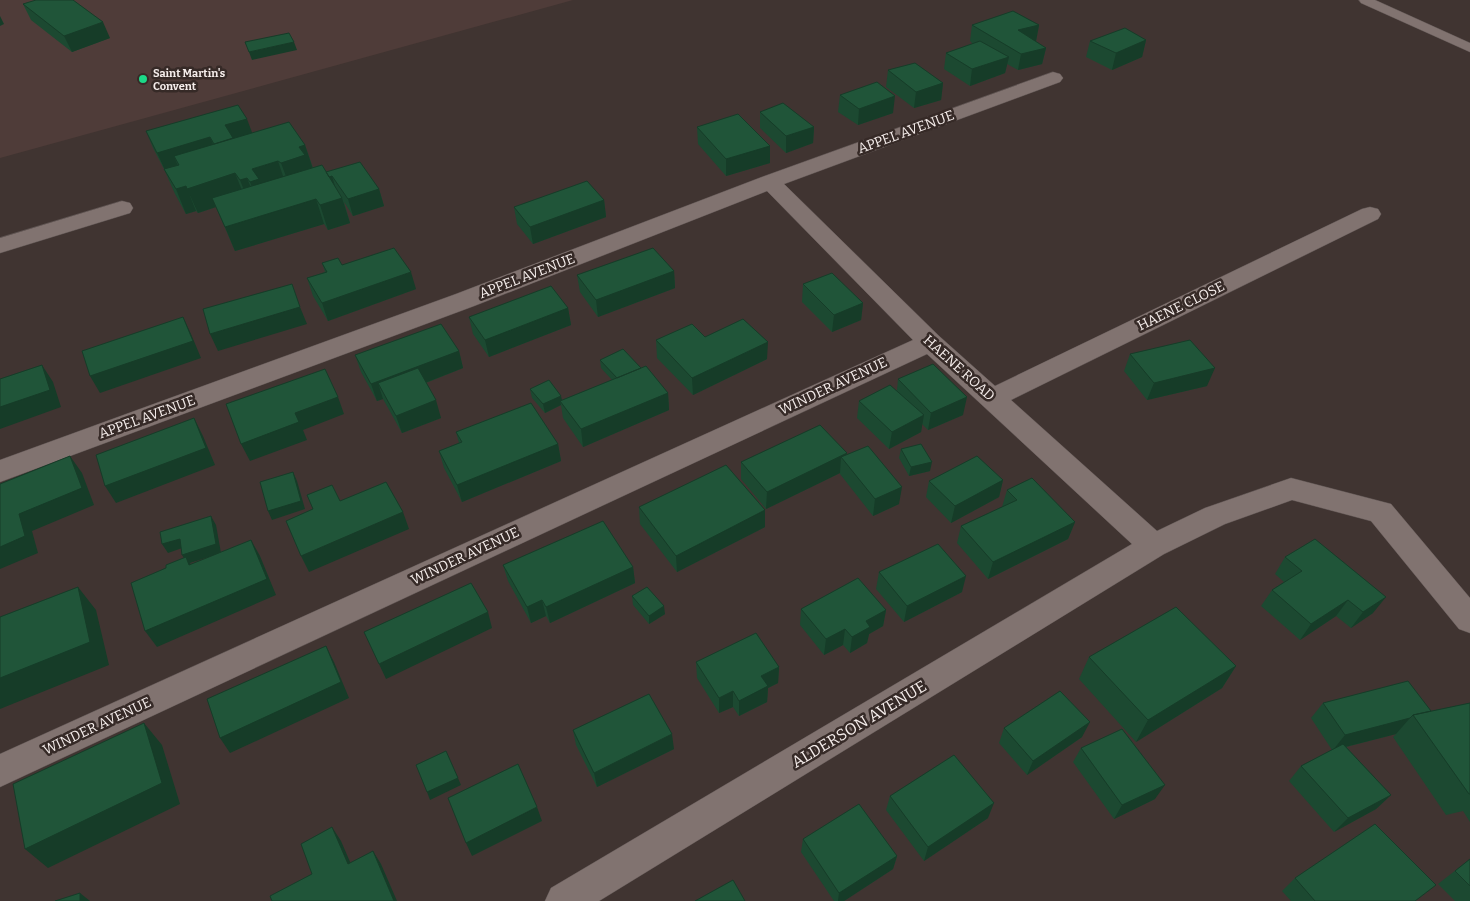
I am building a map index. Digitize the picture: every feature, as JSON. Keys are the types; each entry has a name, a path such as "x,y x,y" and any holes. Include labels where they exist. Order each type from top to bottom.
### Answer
{"street":[{"name":"APPEL AVENUE","path":"0,471 465,300 770,182 1053,78"},
{"name":"HAENE ROAD","path":"770,182 930,342 1154,546"},
{"path":"0,246 122,208"},
{"name":"HAENE CLOSE","path":"992,398 1370,214"},
{"name":"WINDER AVENUE","path":"0,771 930,342"},
{"name":"ALDERSON AVENUE","path":"564,901 1154,546 1215,516 1291,489 1381,512 1470,620"}],"lane":[{"path":"1365,0 1470,48"}],"shaded area":[{"name":"Saint Martin's Convent","path":"0,0 573,0 0,158"}],"building":[{"path":"36,0 73,0 103,22 64,36 23,4"},
{"path":"1013,11 1039,25 1018,30 1046,48 1021,54 972,25"},
{"path":"1125,28 1146,40 1116,53 1090,41"},
{"path":"289,33 294,42 249,52 245,42"},
{"path":"980,41 1009,57 972,69 946,53"},
{"path":"915,63 943,83 916,92 888,70"},
{"path":"877,82 895,96 859,109 840,95"},
{"path":"783,103 814,127 786,136 760,112"},
{"path":"238,105 247,119 225,125 233,138 214,144 210,137 157,153 146,131"},
{"path":"738,114 770,146 726,159 697,127"},
{"path":"289,122 305,145 299,147 305,155 281,163 278,161 252,169 259,179 250,182 247,178 240,180 235,173 187,189 186,186 176,189 164,169 179,165 174,156"},
{"path":"360,162 379,189 348,199 332,176 329,177 326,172"},
{"path":"322,165 342,198 320,205 316,199 225,227 212,198"},
{"path":"587,181 604,200 530,227 514,207"},
{"path":"394,248 411,272 322,303 307,278 327,272 322,263 338,258 342,265"},
{"path":"653,248 674,271 596,300 577,275"},
{"path":"832,273 863,303 834,315 803,284"},
{"path":"292,284 300,307 210,334 203,309"},
{"path":"551,286 568,308 485,340 469,317"},
{"path":"183,317 193,341 90,376 82,351"},
{"path":"743,319 768,342 692,378 656,340 692,324 705,337"},
{"path":"441,324 459,351 371,384 355,355"},
{"path":"1190,340 1215,368 1154,383 1130,354"},
{"path":"623,349 641,368 617,378 600,360"},
{"path":"933,364 967,397 931,413 898,379"},
{"path":"42,365 50,390 0,407 0,379"},
{"path":"646,366 668,393 581,429 560,401"},
{"path":"418,368 436,400 396,416 378,383"},
{"path":"325,369 338,397 295,413 299,422 241,444 226,404"},
{"path":"549,380 561,396 543,404 530,389"},
{"path":"890,385 924,415 892,432 859,401"},
{"path":"531,403 558,444 457,485 439,451 462,442 456,432"},
{"path":"194,418 206,448 105,486 96,455"},
{"path":"820,425 847,453 767,492 741,462"},
{"path":"921,444 932,462 911,467 901,449"},
{"path":"868,446 902,487 875,499 841,457"},
{"path":"70,456 82,488 19,514 25,536 0,547 0,484"},
{"path":"977,456 1003,480 955,506 929,481"},
{"path":"726,465 765,510 676,556 639,507"},
{"path":"293,472 301,501 268,511 260,482"},
{"path":"1032,478 1075,522 993,562 961,526 1017,500 1007,490"},
{"path":"386,482 403,512 301,556 286,521 313,509 307,495 332,485 340,501"},
{"path":"211,516 216,544 182,555 180,539 162,544 160,532"},
{"path":"603,521 633,567 546,607 542,600 527,607 503,565"},
{"path":"1315,539 1386,597 1363,612 1348,600 1311,624 1272,590 1302,571 1285,557"},
{"path":"251,540 267,579 145,631 131,583 186,557 189,565"},
{"path":"938,544 966,576 907,606 879,572"},
{"path":"858,578 886,610 866,621 870,627 852,637 845,629 826,639 801,609"},
{"path":"471,583 488,612 379,664 364,632"},
{"path":"78,587 90,642 0,678 0,617"},
{"path":"647,587 664,606 649,616 632,596"},
{"path":"1176,607 1236,666 1148,720 1089,657"},
{"path":"756,633 779,667 761,676 768,686 739,701 733,691 719,698 696,662"},
{"path":"326,646 341,682 220,738 207,699"},
{"path":"1408,681 1431,711 1345,735 1323,703"},
{"path":"1060,691 1090,722 1033,761 1004,728"},
{"path":"649,694 672,734 594,773 573,730"},
{"path":"1470,703 1470,794 1469,794 1413,715"},
{"path":"144,723 162,783 25,849 13,784"},
{"path":"1122,729 1165,785 1122,805 1081,748"},
{"path":"1343,744 1391,795 1348,818 1301,766"},
{"path":"446,751 458,778 427,792 416,765"},
{"path":"954,755 994,803 928,847 890,796"},
{"path":"518,764 537,807 466,843 448,798"},
{"path":"859,804 897,856 839,893 803,839"},
{"path":"1375,824 1436,885 1415,901 1315,901 1295,878"},
{"path":"332,827 348,864 373,851 394,901 272,901 270,896 312,874 301,844"},
{"path":"1470,859 1470,886 1455,871"},
{"path":"733,880 745,901 695,901"},
{"path":"80,893 80,901 55,901"}],"place":[{"name":"Saint Martin's Convent","path":"143,79"}]}
